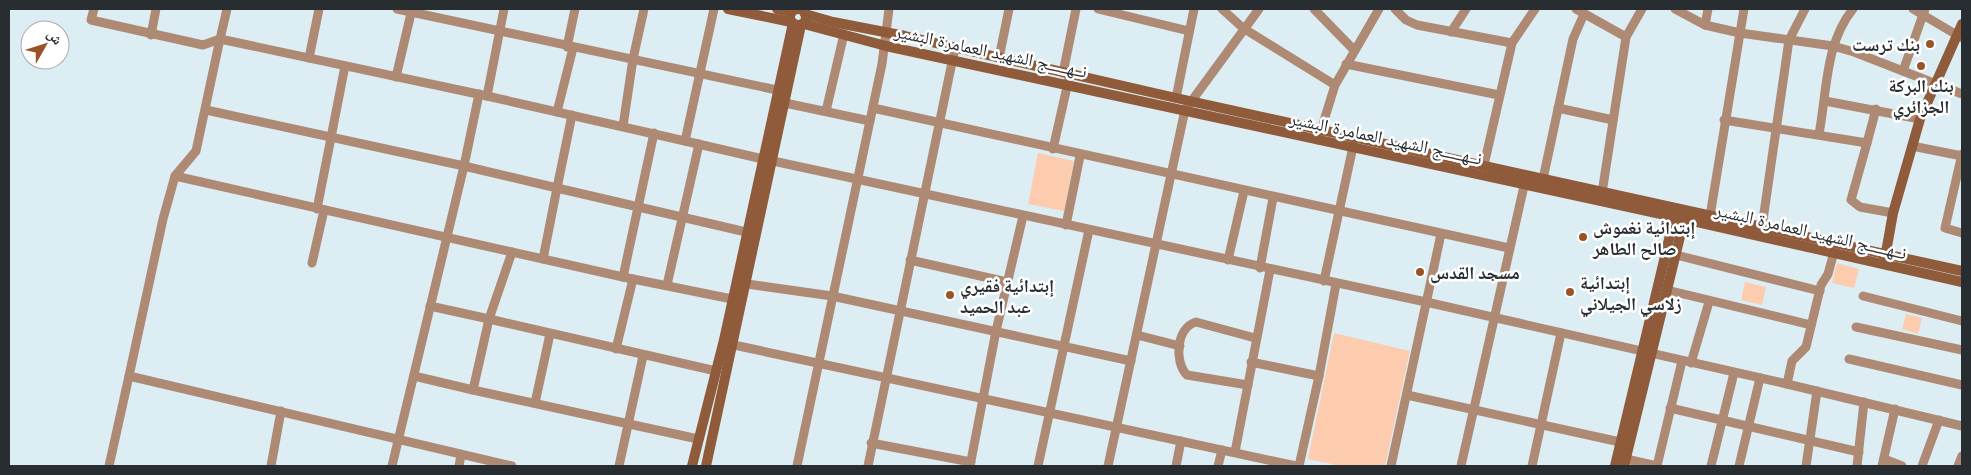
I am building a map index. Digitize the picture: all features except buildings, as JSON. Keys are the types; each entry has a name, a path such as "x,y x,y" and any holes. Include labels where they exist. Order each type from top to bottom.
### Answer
{"main road":[{"path":"728,9 799,16 885,32 999,58 1067,77"},
{"path":"777,9 799,16"},
{"path":"706,466 747,284 768,160 777,90 799,16"},
{"path":"692,466 716,371 746,232 785,103 799,16"},
{"name":"نــهـــــج الشهيد العمامرة البشير","path":"799,16 844,34 886,46 953,60 1067,77 1176,98 1188,105"},
{"path":"1883,263 1893,213 1920,119 1959,37 1962,24"},
{"name":"نــهـــــج الشهيد العمامرة البشير","path":"1067,77 1319,135 1680,214 1710,216 1962,271"},
{"name":"نــهـــــج الشهيد العمامرة البشير","path":"1354,142 1484,164 1525,180 1544,179 1962,282"},
{"path":"1625,462 1646,352 1667,290 1676,255 1680,214"},
{"path":"1615,466 1646,352 1680,214"}],"street":[{"path":"94,9 91,20 151,35 203,45 220,39 483,95 1023,216 1426,302 1962,426"},
{"path":"151,35 156,9"},
{"path":"109,466 163,218 175,176 196,151 227,9"},
{"path":"309,58 319,9"},
{"path":"397,9 412,10 570,47 777,90"},
{"path":"392,466 504,9"},
{"path":"557,112 570,47 575,9"},
{"path":"623,126 632,59 644,9"},
{"path":"685,141 714,9"},
{"path":"797,466 820,365 856,178 886,46 885,32 889,9"},
{"path":"999,58 1009,9"},
{"path":"1053,149 1067,77 1076,9"},
{"path":"1098,9 1189,31"},
{"path":"1176,98 1194,9"},
{"path":"1222,9 1243,28 1335,85"},
{"path":"1108,466 1157,244 1170,175 1188,105 1243,28 1259,9"},
{"path":"1314,9 1354,50"},
{"path":"1319,135 1335,85 1379,9"},
{"path":"1395,9 1406,20 1417,25 1512,44"},
{"path":"1451,32 1466,9"},
{"path":"1484,164 1512,44 1534,9"},
{"path":"1602,193 1626,38 1642,9"},
{"path":"1705,25 1708,9"},
{"path":"1710,216 1724,120 1744,9"},
{"path":"1762,227 1789,40 1805,9"},
{"path":"1819,134 1833,46 1838,31 1852,9"},
{"path":"1913,9 1924,12 1959,37"},
{"path":"396,77 412,10"},
{"path":"1680,10 1705,25 1740,33 1833,46 1962,94"},
{"path":"1544,179 1572,39 1580,11 1626,38"},
{"path":"1903,71 1924,12"},
{"path":"826,112 844,34"},
{"path":"868,466 884,377 900,312 956,48"},
{"path":"1346,64 1499,95"},
{"path":"312,263 331,136 345,66"},
{"path":"1825,102 1920,119"},
{"path":"785,103 870,121"},
{"path":"873,108 1080,156 1509,248"},
{"path":"1558,108 1614,120"},
{"path":"206,110 464,166 746,232"},
{"path":"1876,110 1851,200 1860,207 1893,213"},
{"path":"543,259 572,115"},
{"path":"1724,120 1867,143"},
{"path":"623,277 654,133"},
{"path":"1324,281 1354,142"},
{"path":"667,285 699,144"},
{"path":"1912,146 1962,155 1945,228 1962,233"},
{"path":"1066,225 1080,156"},
{"path":"175,176 623,277 732,299"},
{"path":"1462,466 1525,180"},
{"path":"1228,260 1244,191"},
{"path":"1953,194 1962,196"},
{"path":"1260,268 1273,198"},
{"path":"871,443 970,464 996,331 1023,216"},
{"path":"1038,466 1089,230"},
{"path":"1391,466 1441,234"},
{"path":"473,390 489,319 512,252"},
{"path":"1787,384 1792,361 1805,350 1820,291 1828,274 1834,252"},
{"path":"1676,255 1820,291"},
{"path":"910,260 1007,282"},
{"path":"1235,452 1255,338 1270,270"},
{"path":"616,349 633,279"},
{"path":"747,284 832,296 1131,360"},
{"path":"734,345 1297,466 1319,376 1336,284"},
{"path":"1667,290 1811,326"},
{"path":"1863,296 1962,321"},
{"path":"1691,363 1709,302"},
{"path":"430,306 643,356 716,371"},
{"path":"1248,385 1187,375 1179,364 1180,346 1183,330 1189,324 1196,322 1255,338"},
{"path":"1856,327 1962,350"},
{"path":"1532,466 1561,333"},
{"path":"535,403 550,334"},
{"path":"1137,335 1180,346"},
{"path":"619,466 643,356"},
{"path":"1849,359 1962,385"},
{"path":"1625,462 1657,466 1682,361"},
{"path":"1251,362 1319,376"},
{"path":"1711,466 1734,372"},
{"path":"129,376 512,466"},
{"path":"414,376 698,438"},
{"path":"1739,466 1760,378"},
{"path":"1806,466 1817,391"},
{"path":"1407,395 1620,442"},
{"path":"1857,466 1864,402"},
{"path":"1670,408 1859,452"},
{"path":"1895,410 1883,462 1902,466"},
{"path":"271,466 281,411"},
{"path":"1922,466 1939,420"},
{"path":"1176,466 1182,441"},
{"path":"1218,466 1222,450"},
{"path":"459,466 461,455"},
{"path":"1958,466 1962,456"}],"shaded area":[{"path":"1038,153 1074,161 1064,211 1028,204"},
{"path":"1837,263 1859,269 1854,288 1832,283"},
{"path":"1745,282 1766,287 1762,305 1741,300"},
{"path":"1906,314 1922,318 1918,334 1902,329"},
{"path":"1334,333 1410,351 1385,466 1341,466 1308,459"}],"place":[{"name":"بنك ترست","path":"1930,44"},
{"name":"بنك البركة الجزائري","path":"1921,66"},
{"name":"إبتدائية نغموش صالح الطاهر","path":"1583,237"},
{"name":"مسجد القدس","path":"1420,272"},
{"name":"إبتدائية زلاسي الجيلاني","path":"1570,292"},
{"name":"إبتدائية فقيري عبد الحميد","path":"950,295"}]}
